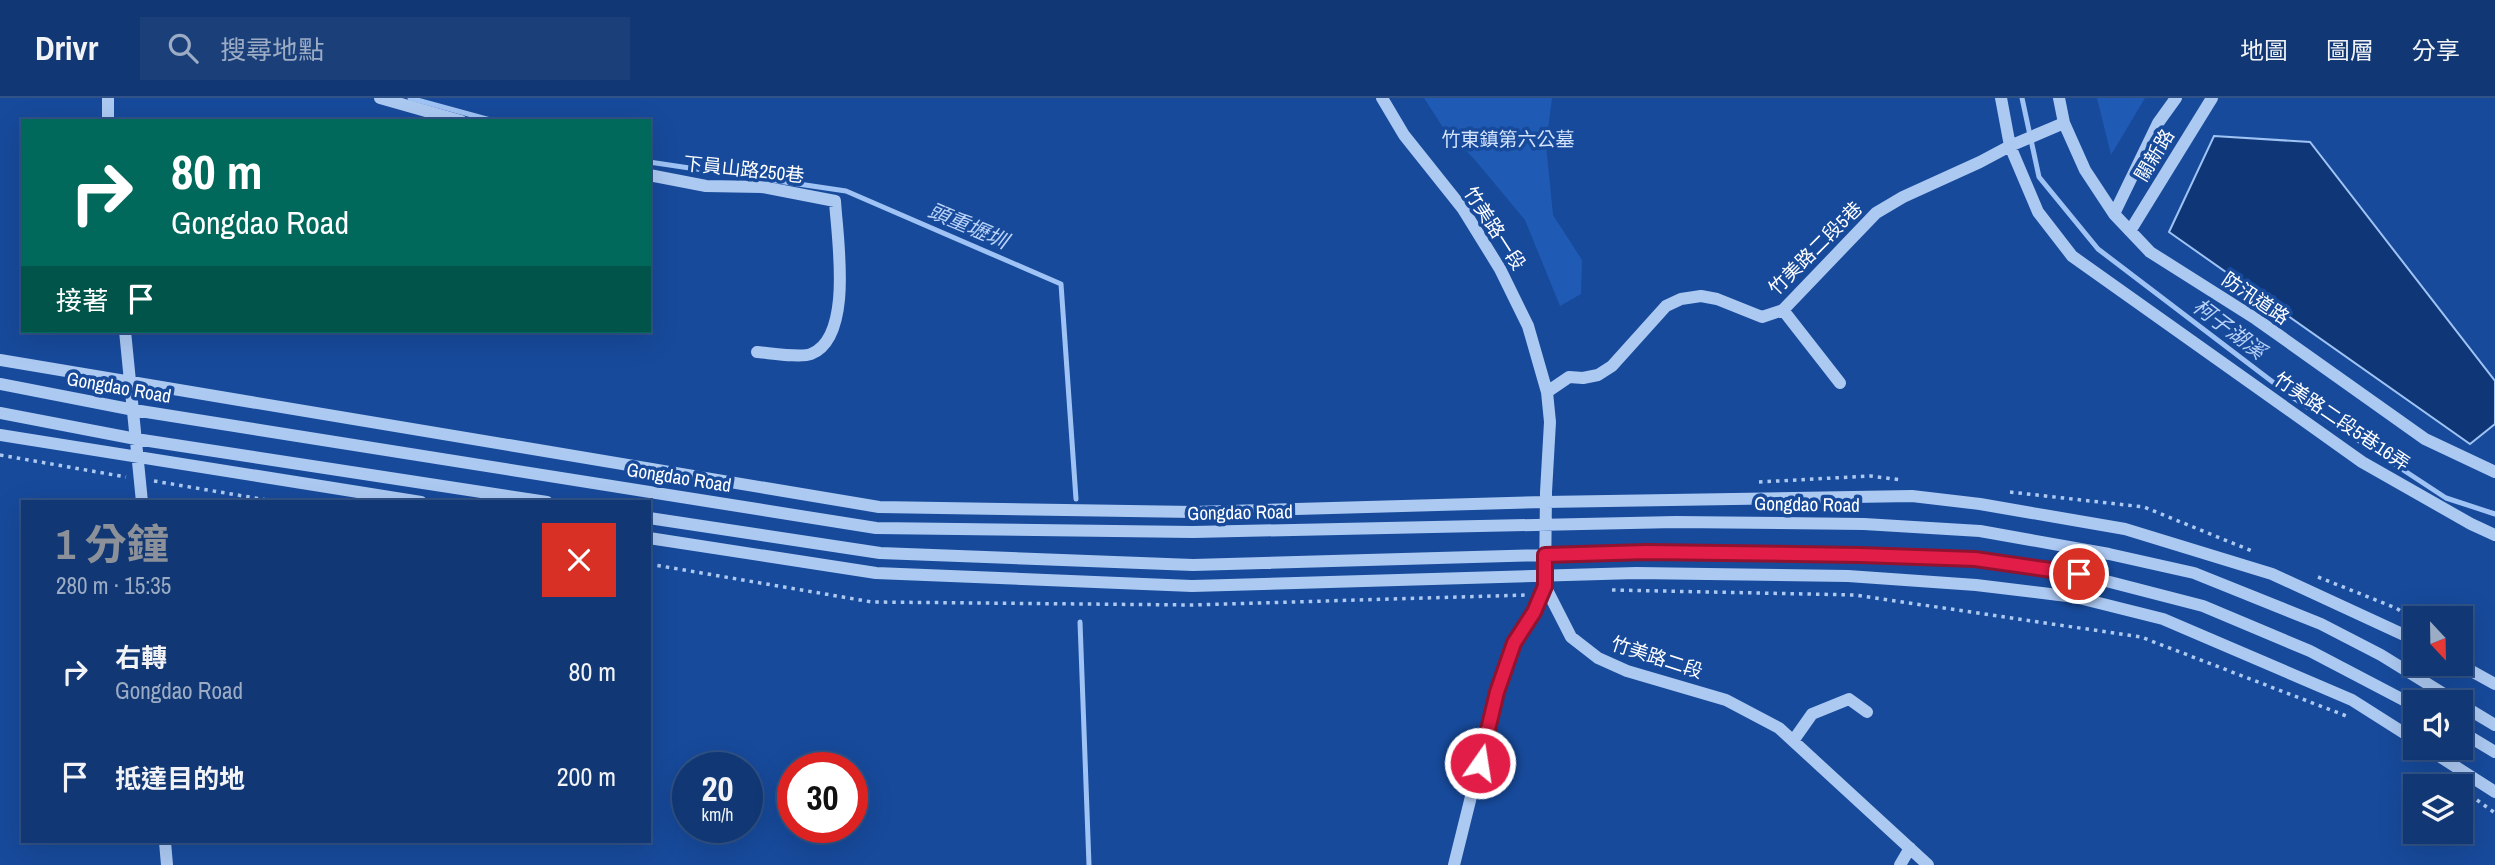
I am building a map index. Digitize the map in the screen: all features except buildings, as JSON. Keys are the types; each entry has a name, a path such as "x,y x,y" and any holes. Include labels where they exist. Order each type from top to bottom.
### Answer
{"street":[{"path":"108,98 108,119"},
{"path":"380,98 454,119"},
{"name":"竹美路一段","path":"1382,98 1404,135 1463,209 1500,268 1528,326 1547,392"},
{"name":"竹美路二段5巷16弄","path":"2001,98 2010,146 2038,212 2072,256 2362,462 2495,535"},
{"name":"防汛道路","path":"2059,98 2064,123 2085,170 2114,214 2150,252 2256,319 2425,439 2495,472"},
{"name":"關新路","path":"2114,214 2158,123 2176,98"},
{"name":"關新路","path":"2130,231 2212,98"},
{"name":"竹美路二段5巷","path":"1547,392 1569,377 1598,375 1612,366 1666,306 1681,299 1701,296 1717,299 1762,317 1783,310 1876,213 1903,197 2064,123"},
{"name":"下員山路250巷","path":"651,175 706,187 762,187 835,201 841,260 840,282 834,327 826,345 810,355 757,352"},
{"path":"1783,310 1840,383"},
{"path":"125,333 142,500"},
{"name":"Gongdao Road","path":"0,360 879,507 1194,512 1545,502 1912,496 1980,504 2125,529 2272,574 2403,634"},
{"name":"Gongdao Road","path":"0,384 134,410 876,528 1193,532 1676,522 1864,524 1980,531 2109,554 2194,573 2321,624 2381,655 2438,690"},
{"name":"竹美路二段","path":"1547,392 1550,422 1545,502 1545,581 1571,637 1598,658 1627,671 1726,700 1779,728 1928,865"},
{"path":"0,413 136,439 534,500"},
{"path":"0,435 408,500"},
{"path":"651,518 880,553 1193,565 1647,552 1975,559 2079,574 2203,606 2310,651 2403,700"},
{"path":"651,538 876,573 1192,586 1545,581 1636,573 1849,576 1976,585 2075,597 2163,619 2352,700 2403,732"},
{"path":"1454,865 1497,692 1514,643 1534,612 1545,581"},
{"path":"2473,672 2495,684"},
{"path":"1793,741 1812,714 1850,699 1867,712"},
{"name":"Gongdao Road","path":"2473,712 2495,725"},
{"path":"2473,739 2495,752"},
{"path":"2446,760 2495,792"},
{"path":"165,843 167,865"},
{"path":"1900,865 1910,848"}],"path":[{"path":"1748,482 1870,476 1911,481"},
{"path":"2007,492 2144,507 2257,553"},
{"path":"2308,573 2403,612"}],"green space":[{"name":"竹東鎮第六公墓","path":"1424,98 1552,98 1546,145 1553,215 1582,260 1581,294 1560,306 1525,220 1475,160 1442,126"},
{"path":"2097,98 2145,98 2111,155"}],"shaded area":[{"path":"2214,136 2310,142 2495,381 2495,424 2470,444 2169,232"}],"waterway":[{"name":"頭重壢圳","path":"410,98 487,119"},
{"name":"柯子湖溪","path":"2022,98 2039,177 2098,249 2295,399 2446,498 2495,514"},
{"name":"頭重壢圳","path":"651,162 846,191 1061,284 1076,499"},
{"name":"頭重壢圳","path":"1080,622 1089,865"}],"route":[{"path":"1480,763 1497,692 1514,643 1534,612 1545,586 1545,555 1647,552 1975,559 2079,574"}]}
